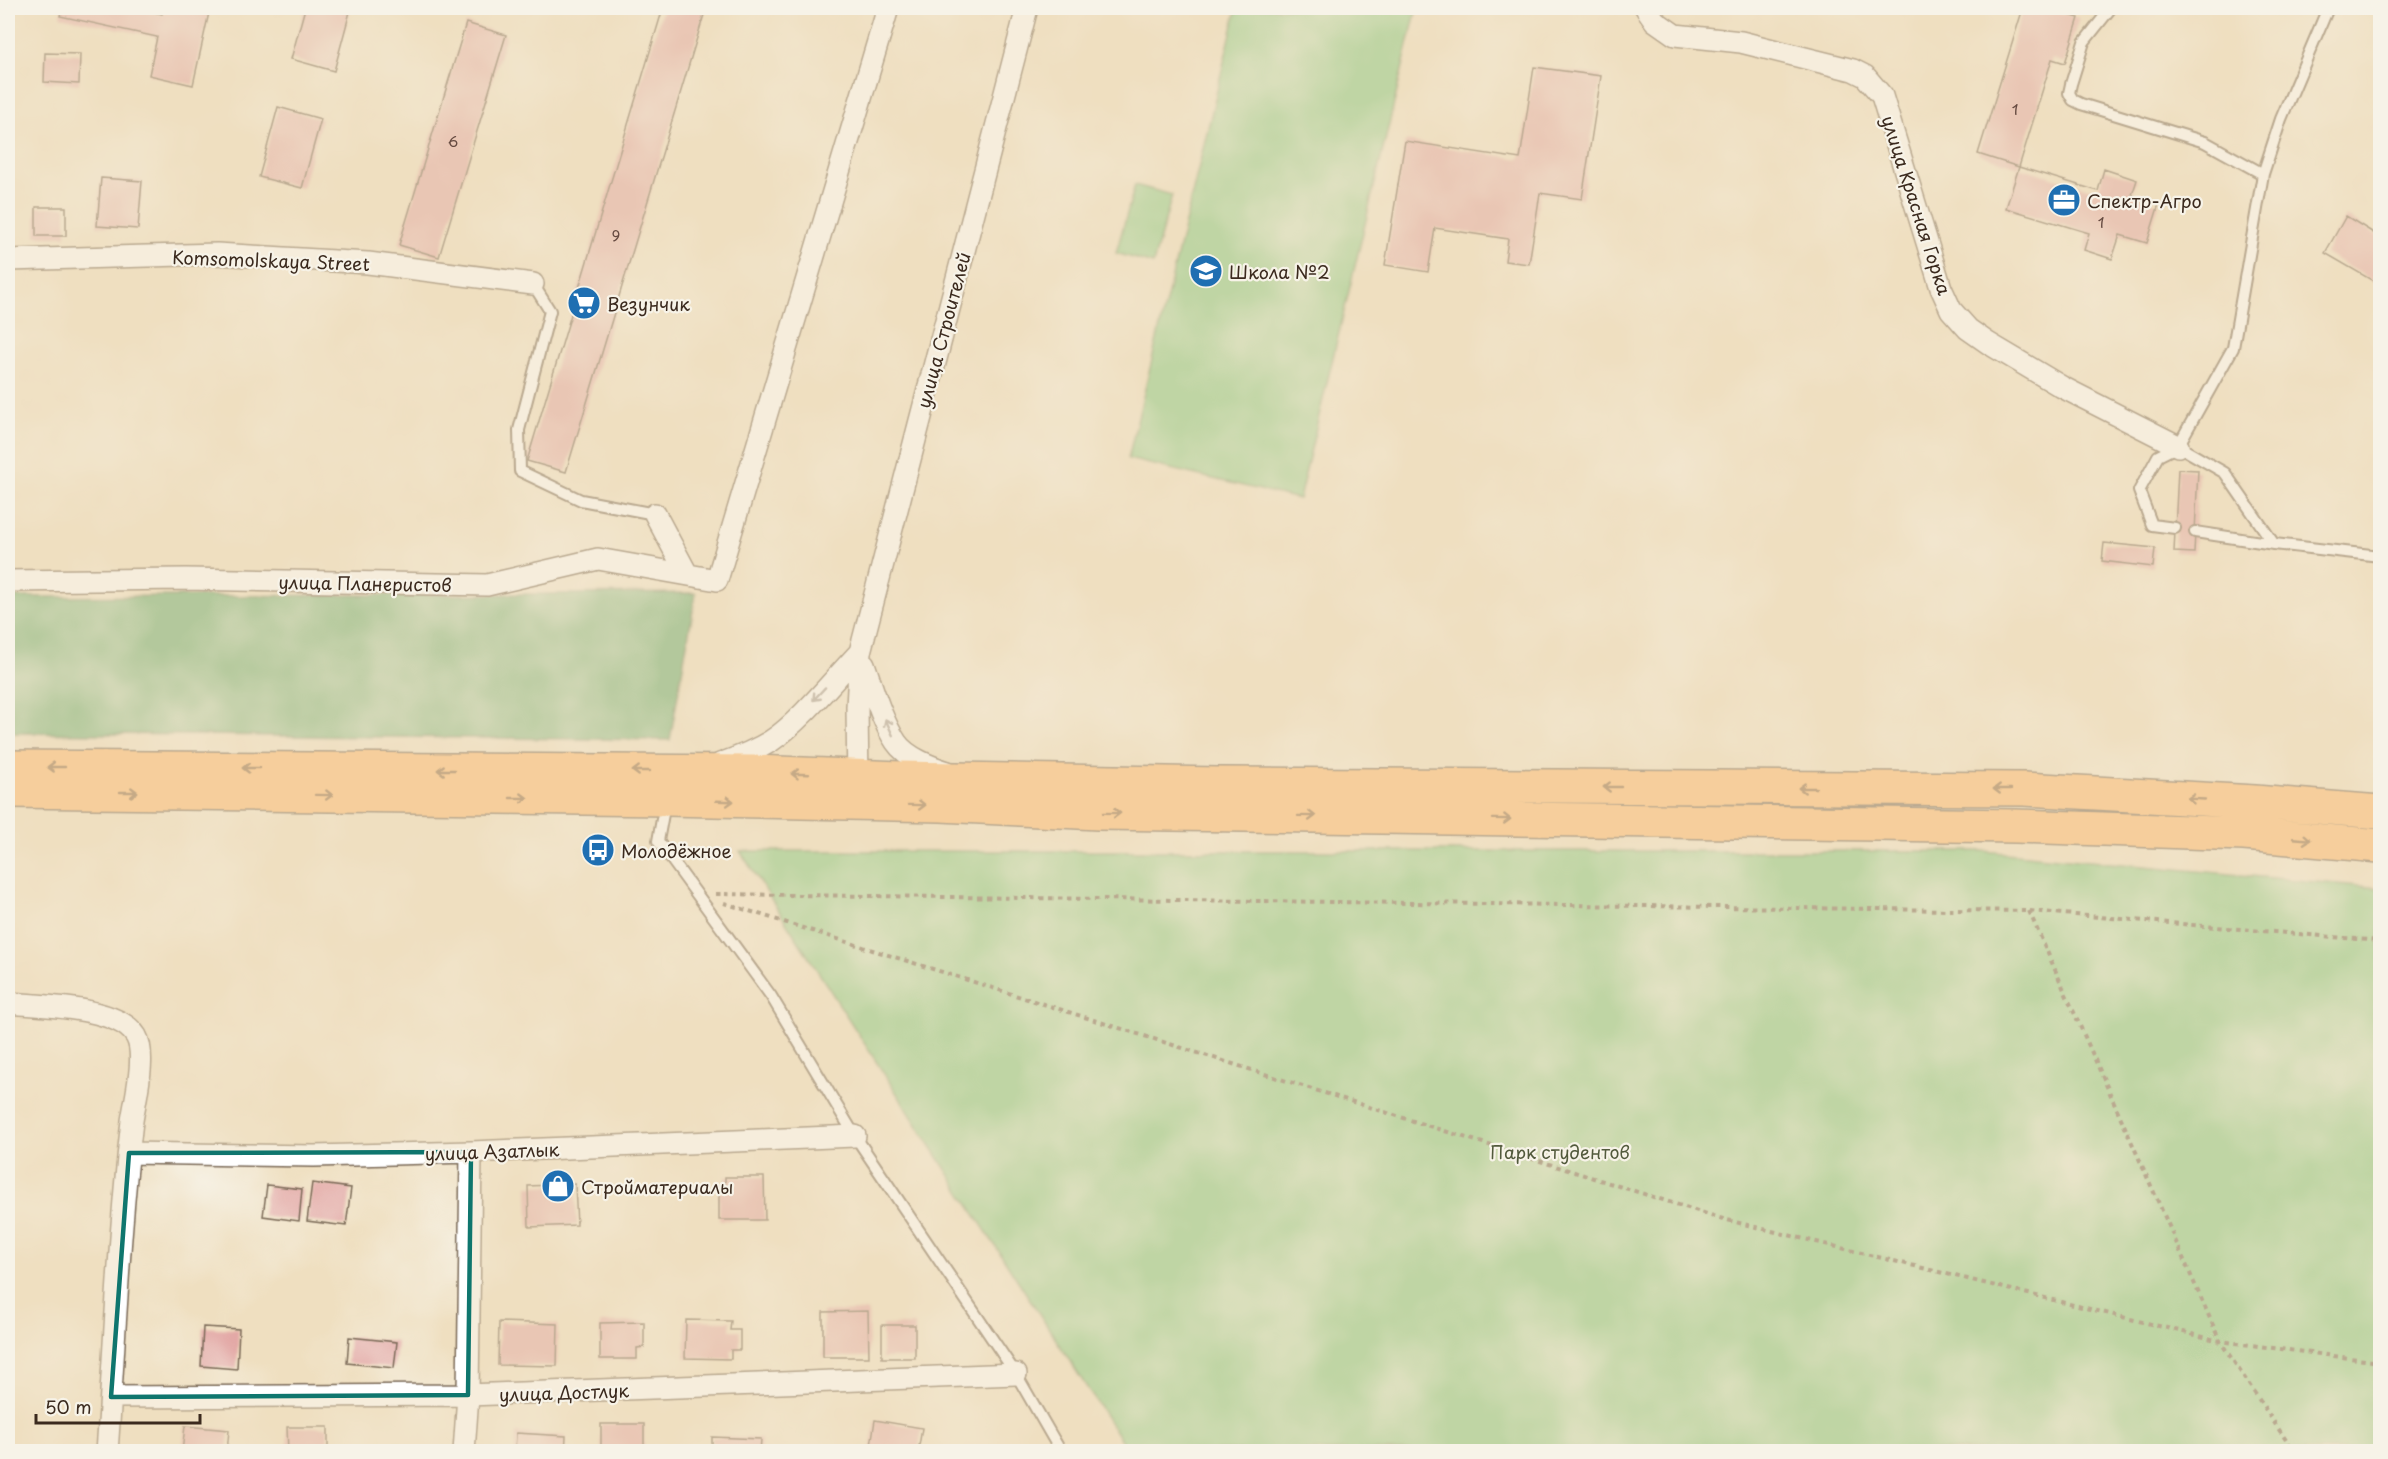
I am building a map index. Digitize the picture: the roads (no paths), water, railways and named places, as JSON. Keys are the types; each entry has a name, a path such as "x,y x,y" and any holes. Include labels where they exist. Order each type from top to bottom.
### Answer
{"main road":[{"path":"8,767 699,772 1098,813 2016,826 2244,834 2380,846"},
{"path":"8,791 666,799 859,790 970,779 1231,784 2024,789 2255,802 2380,812"}],"street":[{"name":"улица Планеристов","path":"8,581 186,579 487,585 598,559 717,580 888,8"},
{"name":"улица Строителей","path":"859,790 857,707 860,652 1027,8"},
{"name":"улица Красная Горка","path":"1646,8 1655,21 1675,35 1741,42 1853,70 1865,76 1882,96 1941,288 1951,310 1975,334 2062,387 2178,446"},
{"name":"Komsomolskaya Street","path":"8,260 217,254 368,263 533,284"},
{"path":"655,514 687,574"},
{"path":"699,772 745,756 772,740 794,721 860,652 877,701 897,743 926,766 970,779"},
{"path":"8,1003 95,1012 115,1018 136,1036 141,1057 129,1152 107,1452"},
{"name":"улица Азатлык","path":"129,1152 314,1156 471,1152 855,1136"},
{"path":"464,1452 468,1395 471,1152"},
{"name":"улица Достлук","path":"111,1397 468,1395 1016,1374"}],"lane":[{"path":"2110,8 2084,42 2071,84 2070,93 2073,100 2205,142 2263,174"},
{"path":"2175,528 2152,525 2139,491 2158,456 2178,446 2233,348 2263,174 2281,119 2328,8"},
{"path":"533,284 550,311 519,430 520,471 581,500 655,514"},
{"path":"2178,446 2225,473 2274,544"},
{"path":"2195,532 2380,556"},
{"path":"666,799 658,841 694,894 771,996 855,1136 1016,1374 1061,1452"}],"place":[{"name":"Спектр-Агро","path":"2064,200"},
{"name":"Школа №2","path":"1206,271"},
{"name":"Везунчик","path":"584,303"},
{"name":"Молодёжное","path":"598,850"},
{"name":"Стройматериалы","path":"558,1186"}],"park label":[{"name":"Парк студентов","path":"1560,1151"}]}
